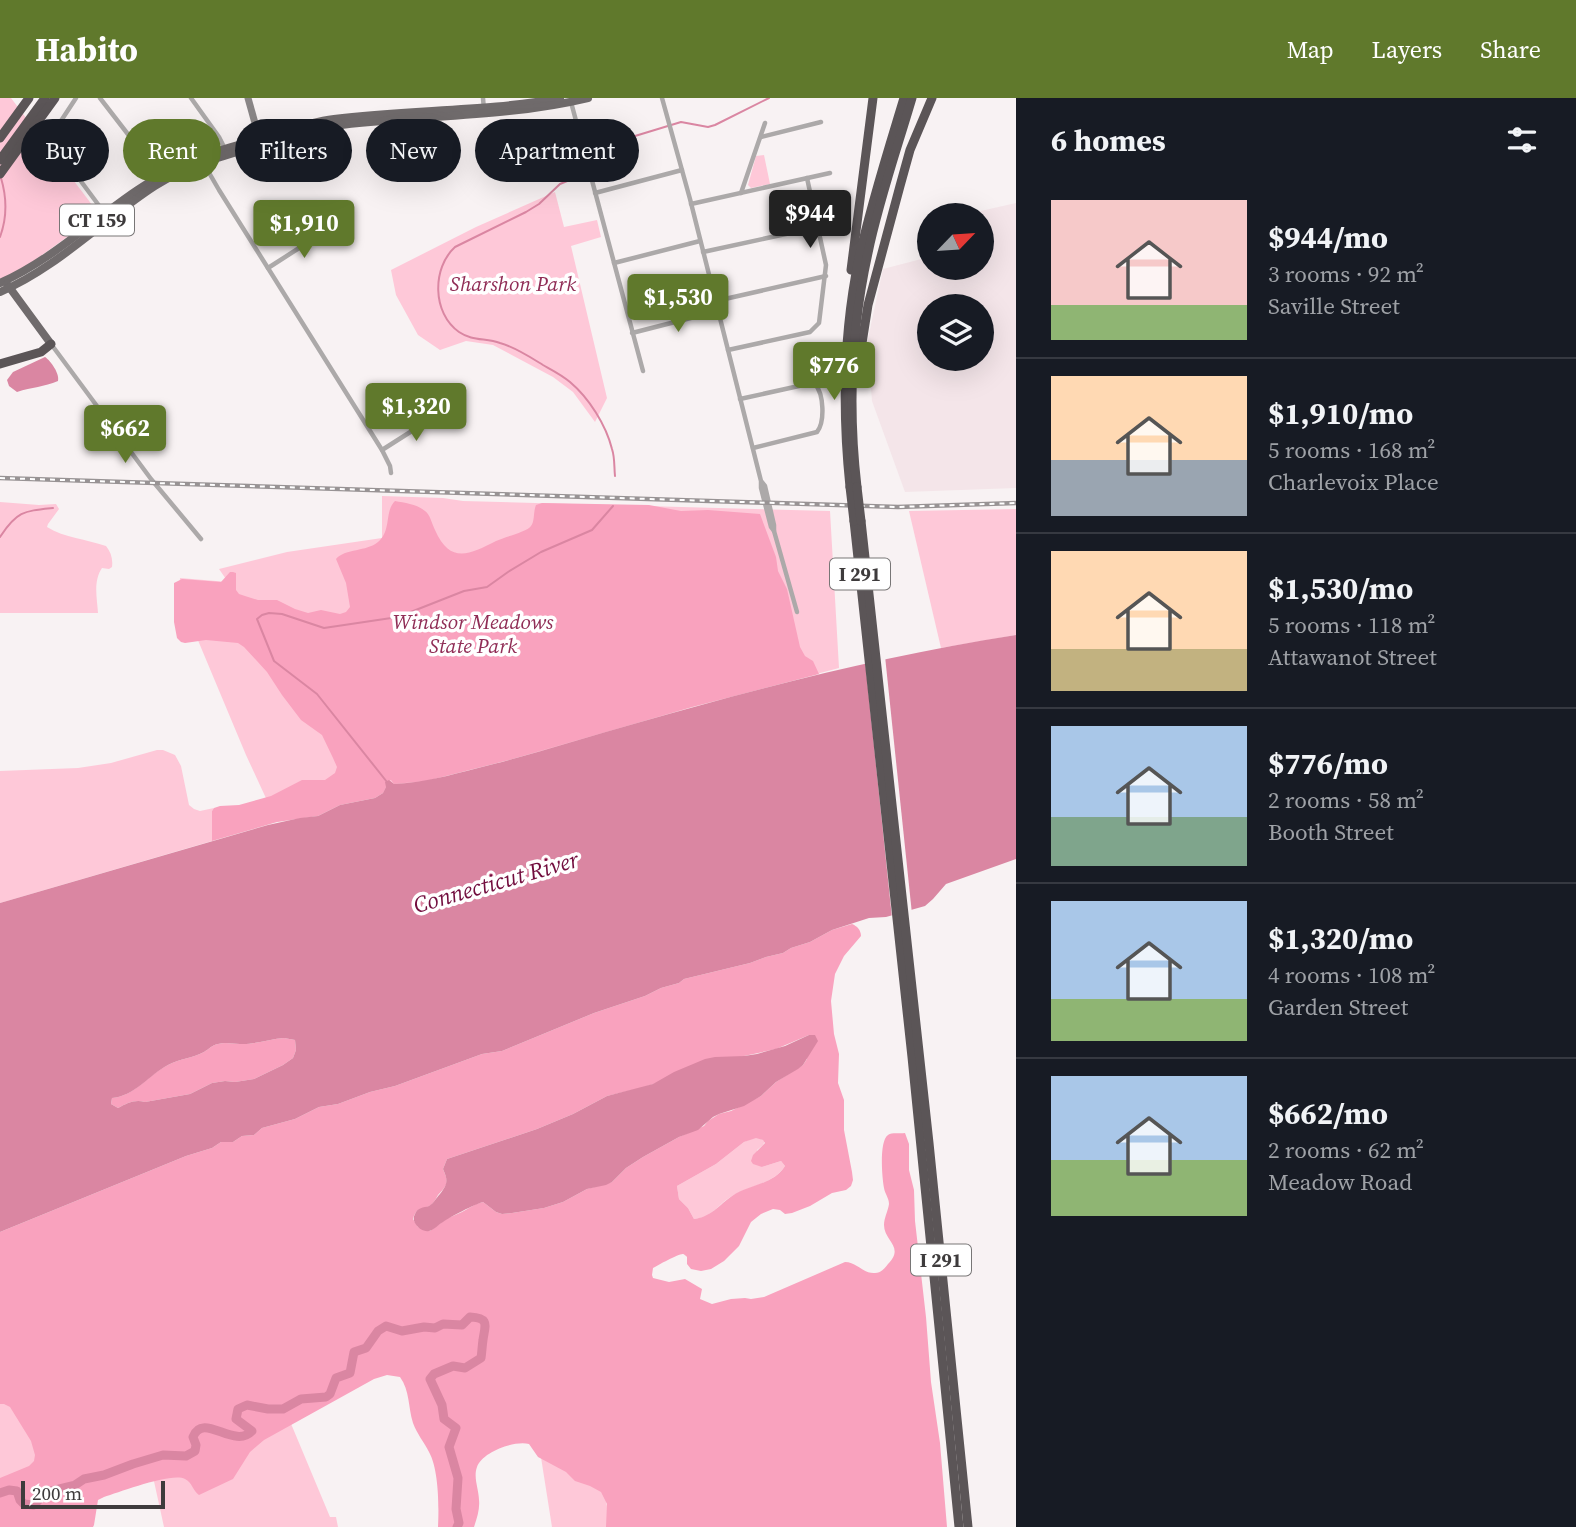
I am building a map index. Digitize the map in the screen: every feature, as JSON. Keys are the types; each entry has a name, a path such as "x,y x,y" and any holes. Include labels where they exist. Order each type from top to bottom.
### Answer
{"highway":[{"path":"0,152 29,98"},
{"path":"0,160 6,138 39,98"},
{"path":"6,138 45,98"},
{"path":"0,174 55,98"},
{"path":"848,334 847,305 873,98"},
{"name":"I 291","path":"904,98 863,239 855,282 848,334 845,419 968,1527"},
{"name":"I 291","path":"853,487 852,402 863,276 912,98"},
{"path":"852,402 866,314 907,159 932,98"},
{"path":"0,362 51,344"},
{"name":"I 291","path":"909,993 959,1527"}],"main road":[{"name":"CT 159","path":"409,119 587,98"},
{"name":"CT 159","path":"352,122 485,111"},
{"name":"CT 159","path":"221,154 235,150"},
{"name":"CT 159","path":"3,287 28,278 54,255 156,182"},
{"path":"3,287 51,344"}],"street":[{"path":"76,98 52,133 51,141 107,217"},
{"path":"100,98 123,128"},
{"path":"191,98 227,152"},
{"path":"248,98 254,119"},
{"path":"483,98 485,111"},
{"path":"662,98 704,253 771,527 797,612"},
{"path":"571,100 643,371"},
{"path":"760,137 821,121"},
{"path":"741,193 765,123"},
{"path":"595,193 682,170"},
{"path":"691,204 830,173"},
{"path":"728,350 810,332 817,327 827,265 807,178"},
{"path":"215,182 382,450 391,473"},
{"path":"704,253 818,227"},
{"path":"268,268 310,241 320,230"},
{"path":"614,263 700,240"},
{"path":"716,301 826,276"},
{"path":"632,333 718,311"},
{"path":"51,344 151,480 201,539"},
{"path":"740,399 808,384 815,384 821,392 820,429 813,434 753,448"},
{"path":"382,450 437,415"}],"shaded area":[{"path":"1016,203 1016,488 905,492 872,401 867,343 883,269 917,260 917,280 994,280 994,208"}],"green space":[{"path":"0,98 11,98 27,119 21,119 21,182 75,182 99,214 17,273 0,279"},
{"path":"764,155 770,184 751,188 748,185 756,156"},
{"name":"Sharshon Park","path":"555,192 564,227 597,220 601,237 571,246 607,398 595,422 573,392 553,377 493,345 466,341 440,350 418,335 396,295 391,270 476,227"},
{"name":"Windsor Meadows State Park","path":"382,496 463,501 830,511 839,668 277,822 179,595 180,578 228,582 219,569 287,552 382,538"},
{"name":"Windsor Meadows State Park","path":"395,501 415,505 425,511 441,541 447,548 461,554 529,528 536,505 542,503 649,505 681,511 760,514 776,557 778,571 787,589 800,647 805,656 813,661 819,674 426,781 394,784 391,780 386,782 383,793 375,798 340,805 318,816 277,822 212,841 214,808 239,805 271,796 302,780 325,780 335,773 337,767 322,735 301,720 267,672 244,647 238,643 206,640 185,643 177,638 174,622 174,583 182,579 221,582 233,572 236,573 236,590 239,594 258,600 277,600 308,613 321,610 340,614 346,612 350,607 346,583 336,559 345,553 378,542 385,532"},
{"path":"0,502 56,504 59,509 47,527 68,536 106,546 112,567 102,568 97,578 98,613 0,613"},
{"path":"1016,509 1016,635 941,648 909,511"},
{"path":"157,750 175,755 181,766 189,805 200,811 214,808 212,841 0,903 0,771 78,768 111,763"},
{"path":"852,924 858,928 861,936 844,956 835,974 831,1001 839,1054 838,1083 844,1100 844,1130 853,1180 851,1186 792,1213 785,1214 773,1209 761,1214 751,1222 739,1246 711,1269 691,1269 687,1264 687,1257 681,1254 653,1268 652,1275 653,1278 669,1282 685,1279 702,1289 700,1299 712,1304 731,1299 764,1297 845,1262 871,1273 881,1271 895,1253 884,1225 889,1204 883,1176 883,1144 890,1134 905,1133 909,1144 909,1170 914,1190 947,1527 606,1527 607,1504 601,1492 575,1481 566,1472 538,1457 529,1444 523,1443 492,1452 477,1467 479,1503 474,1527 438,1527 435,1468 413,1423 403,1382 400,1377 387,1375 374,1379 264,1440 250,1452 233,1479 199,1495 185,1479 169,1478 98,1500 93,1527 0,1527 0,1478 29,1466 35,1455 31,1441 10,1407 0,1404 0,1232 186,1156 212,1148 221,1142 233,1142 242,1136 254,1135 262,1128 295,1119 319,1107 338,1104 395,1086 482,1054 502,1051 684,979 783,953 832,930","holes":["809,1035 807,1059 803,1065 776,1082 761,1096 719,1114 704,1126 643,1157 626,1168 612,1182 587,1189 563,1202 544,1208 512,1213 496,1212 483,1202 446,1219 430,1231 418,1227 413,1219 418,1210 431,1205 446,1186 443,1169 447,1159 537,1129 607,1096 776,1049","756,1138 765,1143 753,1155 753,1164 762,1167 781,1161 785,1166 768,1181 739,1192 710,1213 694,1219 679,1199 677,1186 716,1164 744,1142"]},
{"path":"284,1038 295,1040 293,1058 254,1079 212,1083 190,1094 145,1102 134,1101 118,1108 111,1104 112,1098 135,1089 168,1065 200,1054 216,1045 250,1044"},
{"path":"753,1138 765,1141 757,1150 762,1167 781,1161 785,1166 774,1177 739,1192 710,1213 694,1219 679,1199 677,1186 716,1164"},
{"path":"0,1232 279,1395 330,1517 336,1517 338,1527 164,1527 150,1463 56,1486 0,1527"},
{"path":"534,1413 600,1469 611,1527 552,1527"}],"water":[{"path":"45,357 58,375 58,381 17,392 9,386 7,380 13,372"},
{"name":"Connecticut River","path":"1016,635 1016,859 946,884 925,906 886,917 869,918 832,930 783,953 684,979 502,1051 482,1054 395,1086 338,1104 319,1107 295,1119 262,1128 254,1135 242,1136 233,1142 221,1142 212,1148 186,1156 0,1232 0,903 268,825 318,816 340,805 375,798 383,793 385,782 389,780 394,784 447,776 778,685 872,662","holes":["284,1038 295,1040 293,1058 254,1079 212,1083 190,1094 145,1102 134,1101 118,1108 111,1104 112,1098 135,1089 168,1065 200,1054 216,1045 250,1044"]},
{"path":"815,1035 818,1041 798,1069 744,1106 713,1117 698,1130 643,1157 606,1185 587,1189 563,1202 544,1208 502,1214 483,1202 429,1231 423,1230 415,1223 416,1212 431,1205 446,1185 443,1169 447,1159 537,1129 607,1096 653,1084 705,1059 757,1054"}],"pier":[{"path":"885,656 912,914 892,918 865,660"}],"waterway":[{"path":"639,135 681,122 708,127 769,98"},
{"path":"0,237 5,208 1,178"},
{"path":"565,182 526,212 455,247 442,266 438,290 440,302 450,324 459,332 517,350 567,379 577,388 606,431 613,452 615,476"},
{"path":"387,782 317,694 274,661 257,619 269,613 282,614 324,628 398,617 464,591 487,587 541,552 592,530 613,506"},
{"path":"0,537 11,522 22,514 53,508"},
{"path":"0,1493 17,1491 24,1504 34,1505 46,1492 75,1485 84,1479 163,1455 186,1456 195,1451 193,1437 198,1430 204,1428 245,1436 252,1431 236,1419 238,1409 247,1405 283,1409 301,1399 326,1397 330,1394 336,1378 350,1373 354,1352 366,1348 378,1331 386,1326 402,1331 435,1328 443,1324 462,1325 470,1317 481,1319 485,1323 481,1358 465,1368 453,1366 434,1374 430,1379 442,1405 444,1419 456,1428 449,1447 458,1478 457,1527"}],"railway":[{"path":"0,478 898,507 1016,503"}]}
